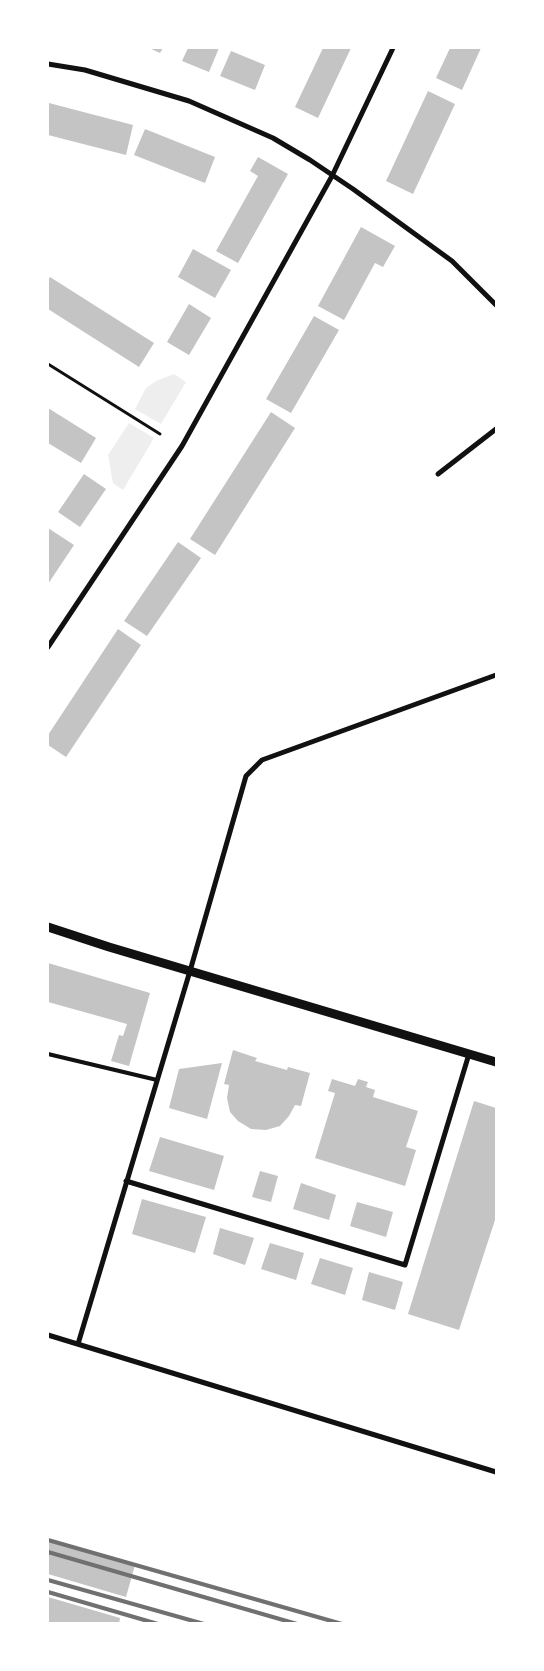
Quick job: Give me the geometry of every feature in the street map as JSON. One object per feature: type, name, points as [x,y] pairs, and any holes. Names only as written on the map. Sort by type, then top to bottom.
[{"type":"street","points":[[48,647],[182,446],[332,176],[393,48]]},
{"type":"street","points":[[48,64],[85,70],[189,101],[273,138],[310,160],[452,262],[496,305]]},
{"type":"street","points":[[438,474],[496,429]]},
{"type":"street","points":[[78,1344],[190,971],[246,776],[262,760],[496,675]]},
{"type":"street","points":[[48,927],[496,1062]]},
{"type":"street","points":[[126,1181],[405,1265],[469,1054]]},
{"type":"street","points":[[48,1335],[496,1472]]},
{"type":"lane","points":[[48,1054],[157,1080]]},
{"type":"path","points":[[48,364],[160,434]]},
{"type":"shaded area","points":[[174,374],[186,382],[161,424],[135,409],[146,388],[156,381]]},
{"type":"shaded area","points":[[129,423],[154,438],[123,490],[113,483],[108,455]]},
{"type":"building","points":[[149,48],[163,48],[160,53]]},
{"type":"building","points":[[188,48],[219,48],[209,72],[182,61]]},
{"type":"building","points":[[323,48],[351,48],[318,118],[295,107]]},
{"type":"building","points":[[450,48],[481,48],[462,90],[436,78]]},
{"type":"building","points":[[231,51],[265,65],[255,90],[220,76]]},
{"type":"building","points":[[428,91],[455,104],[413,194],[386,181]]},
{"type":"building","points":[[49,103],[133,125],[126,155],[48,135]]},
{"type":"building","points":[[145,129],[215,157],[205,183],[134,155]]},
{"type":"building","points":[[258,157],[288,174],[238,263],[216,251],[258,176],[250,171]]},
{"type":"building","points":[[361,227],[395,246],[383,267],[375,263],[344,320],[318,306]]},
{"type":"building","points":[[193,249],[231,270],[215,298],[178,277]]},
{"type":"building","points":[[50,277],[154,343],[139,367],[48,309],[48,281]]},
{"type":"building","points":[[189,304],[211,318],[189,355],[167,342]]},
{"type":"building","points":[[314,316],[339,330],[291,413],[266,399]]},
{"type":"building","points":[[48,408],[96,438],[81,463],[48,443]]},
{"type":"building","points":[[271,412],[295,428],[215,555],[190,539]]},
{"type":"building","points":[[84,474],[106,489],[80,527],[58,512]]},
{"type":"building","points":[[48,528],[74,545],[48,584]]},
{"type":"building","points":[[178,542],[201,558],[147,636],[124,621]]},
{"type":"building","points":[[118,629],[141,645],[66,757],[48,745],[48,735]]},
{"type":"building","points":[[48,963],[150,993],[129,1066],[111,1061],[119,1035],[123,1036],[127,1024],[48,1002]]},
{"type":"building","points":[[233,1050],[257,1058],[255,1061],[287,1070],[288,1067],[310,1073],[301,1106],[295,1105],[289,1116],[280,1126],[266,1130],[251,1129],[238,1121],[230,1112],[227,1098],[229,1085],[224,1084]]},
{"type":"building","points":[[222,1063],[207,1119],[169,1108],[179,1069]]},
{"type":"building","points":[[332,1079],[355,1086],[358,1079],[368,1082],[366,1087],[375,1090],[373,1097],[418,1111],[406,1147],[416,1150],[405,1186],[315,1158],[335,1093],[328,1091]]},
{"type":"building","points":[[474,1101],[496,1108],[496,1217],[459,1330],[408,1314]]},
{"type":"building","points":[[160,1137],[224,1156],[214,1190],[149,1171]]},
{"type":"building","points":[[260,1171],[278,1176],[271,1202],[252,1197]]},
{"type":"building","points":[[301,1183],[336,1195],[329,1220],[293,1209]]},
{"type":"building","points":[[142,1199],[206,1217],[195,1253],[132,1234]]},
{"type":"building","points":[[357,1202],[393,1212],[386,1237],[350,1226]]},
{"type":"building","points":[[220,1228],[254,1238],[245,1265],[213,1254]]},
{"type":"building","points":[[270,1243],[304,1253],[296,1280],[261,1269]]},
{"type":"building","points":[[320,1258],[353,1268],[345,1295],[311,1284]]},
{"type":"building","points":[[369,1272],[403,1282],[395,1310],[362,1300]]},
{"type":"building","points":[[48,1540],[135,1565],[126,1597],[48,1574]]},
{"type":"building","points":[[48,1597],[120,1618],[119,1624],[48,1624]]},
{"type":"railway","points":[[48,1540],[342,1624]]},
{"type":"railway","points":[[48,1552],[297,1624]]},
{"type":"railway","points":[[48,1580],[204,1624]]},
{"type":"railway","points":[[48,1592],[158,1624]]}]
